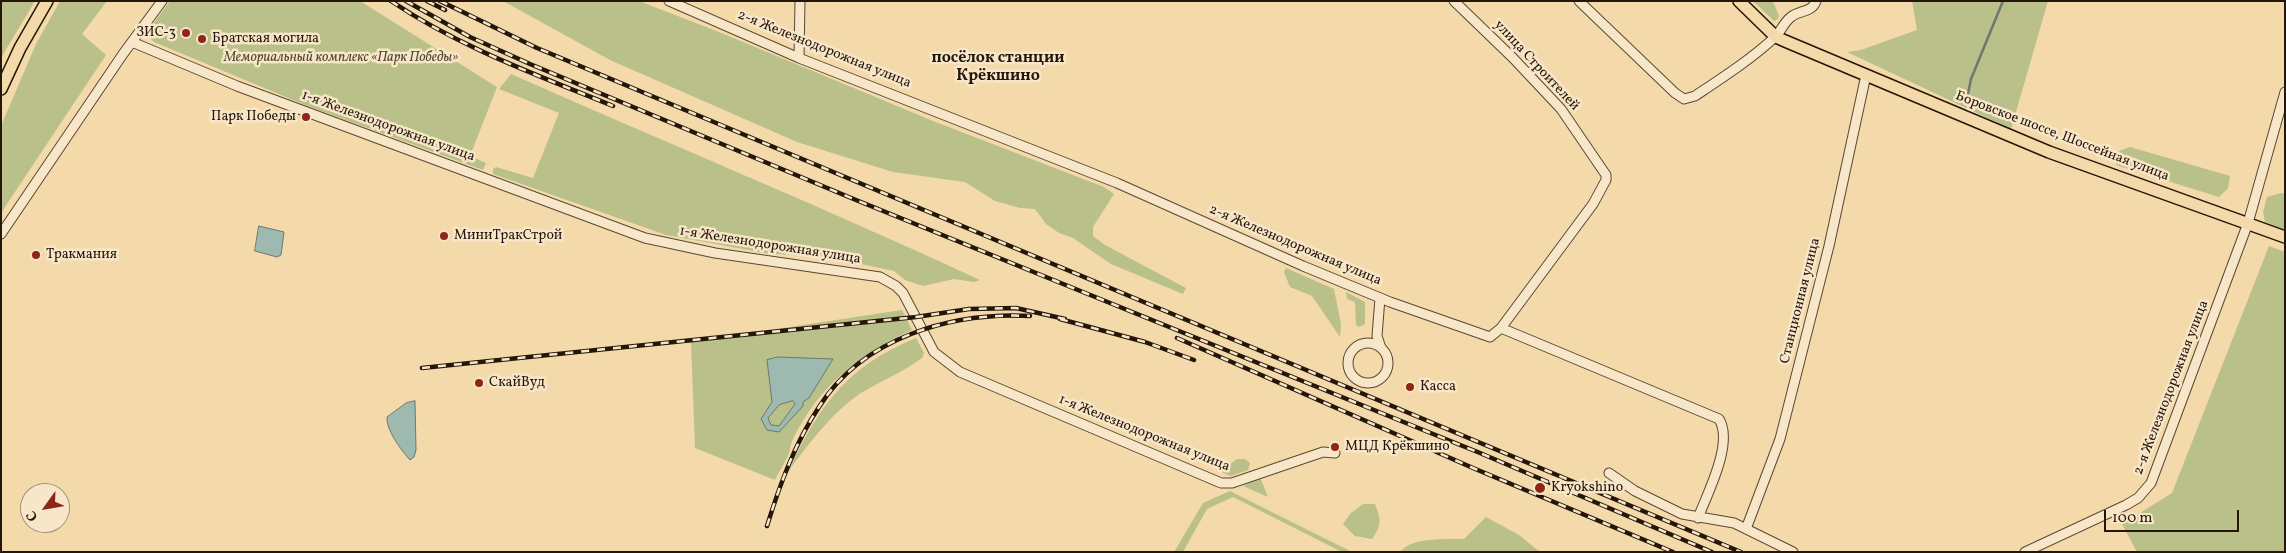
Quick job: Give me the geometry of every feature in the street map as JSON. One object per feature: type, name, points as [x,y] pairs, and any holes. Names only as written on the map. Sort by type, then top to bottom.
[{"type":"main road","points":[[1,89],[20,48],[47,1]]},
{"type":"main road","points":[[1739,1],[1776,37]]},
{"type":"main road","name":"Боровское шоссе, Шоссейная улица","points":[[1776,37],[2049,152],[2285,237]]},
{"type":"street","points":[[1,234],[162,1]]},
{"type":"street","name":"2-я Железнодорожная улица","points":[[669,1],[799,58],[1116,183],[1294,263],[1380,298],[1487,337],[1493,335],[1501,328]]},
{"type":"street","points":[[799,58],[800,1]]},
{"type":"street","name":"улица Строителей","points":[[1454,1],[1513,58],[1561,109],[1603,170],[1606,180],[1593,204],[1501,328]]},
{"type":"street","points":[[1580,1],[1675,93],[1684,99],[1702,91],[1776,37],[1789,19],[1812,8],[1816,1]]},
{"type":"street","name":"1-я Железнодорожная улица","points":[[132,42],[229,83],[645,238],[715,253],[880,277],[896,286],[903,293],[934,352],[960,372],[1221,483],[1232,483],[1323,452],[1335,453]]},
{"type":"street","name":"Станционная улица","points":[[1746,529],[1780,439],[1829,246],[1866,76]]},
{"type":"street","name":"2-я Железнодорожная улица","points":[[2026,552],[2126,505],[2138,498],[2151,483],[2248,223],[2285,92]]},
{"type":"street","points":[[1377,336],[1370,343],[1357,346],[1349,355],[1348,367],[1355,378],[1360,381],[1372,382],[1378,380],[1385,372],[1387,357],[1377,336],[1380,298]]},
{"type":"street","points":[[1501,328],[1719,419],[1723,438],[1720,461],[1698,518]]},
{"type":"street","points":[[1370,343],[1382,348]]},
{"type":"street","points":[[1608,472],[1635,490],[1682,514],[1698,518],[1721,520],[1746,529],[1792,552]]},
{"type":"green space","points":[[1,1],[35,1],[1,58]]},
{"type":"green space","points":[[60,1],[107,1],[82,34],[106,55],[1,213],[1,126],[36,44]]},
{"type":"green space","name":"Мемориальный комплекс «Парк Победы»","points":[[170,1],[360,1],[497,87],[470,156],[486,163],[483,170],[305,105],[154,42],[150,38],[150,28]]},
{"type":"green space","points":[[503,1],[639,1],[719,32],[933,121],[1104,187],[1114,194],[1093,227],[1093,236],[1105,245],[1186,288],[1183,294],[1111,264],[1073,238],[1059,233],[1046,224],[1035,209],[1020,208],[995,201],[965,182],[893,172],[797,142],[610,60]]},
{"type":"green space","points":[[1753,1],[1773,1],[1779,16],[1778,19],[1774,21]]},
{"type":"green space","points":[[1912,1],[2048,1],[2011,129],[1847,52],[1861,50],[1917,30]]},
{"type":"green space","points":[[511,74],[805,201],[980,280],[974,282],[954,279],[923,286],[905,280],[894,271],[819,255],[771,254],[666,235],[493,174],[493,169],[496,167],[533,178],[559,113],[499,89]]},
{"type":"green space","points":[[2130,147],[2230,176],[2228,188],[2219,197],[2116,165],[2119,151]]},
{"type":"green space","points":[[2281,193],[2285,194],[2285,230],[2265,222],[2263,212],[2267,197]]},
{"type":"green space","points":[[2269,246],[2285,252],[2285,552],[2137,552],[2122,524],[2172,493]]},
{"type":"green space","points":[[1286,268],[1334,289],[1341,324],[1340,337],[1312,296],[1290,287],[1284,272]]},
{"type":"green space","points":[[1346,292],[1365,302],[1365,324],[1359,327],[1356,325],[1355,302],[1347,299]]},
{"type":"green space","points":[[902,310],[912,330],[879,347],[863,358],[848,369],[821,395],[796,432],[788,455],[775,480],[695,448],[691,342]]},
{"type":"green space","points":[[916,338],[924,353],[922,358],[861,393],[839,410],[803,451],[787,473],[823,409],[852,376],[870,362]]},
{"type":"green space","points":[[1237,459],[1245,459],[1250,463],[1248,470],[1231,476],[1223,473],[1222,470]]},
{"type":"green space","points":[[1260,477],[1268,497],[1243,486]]},
{"type":"green space","points":[[1230,491],[1352,552],[1342,552],[1233,497],[1207,509],[1183,552],[1174,552],[1203,503]]},
{"type":"green space","points":[[1363,504],[1375,504],[1378,514],[1380,522],[1378,530],[1372,539],[1355,536],[1343,524],[1350,514]]},
{"type":"green space","points":[[1486,517],[1519,535],[1540,552],[1400,552],[1405,547],[1421,541],[1464,539]]},
{"type":"water","points":[[259,226],[284,232],[281,255],[277,257],[255,251]]},
{"type":"water","points":[[778,357],[833,359],[809,398],[803,402],[803,406],[779,432],[767,430],[761,419],[772,402],[767,360]],"holes":[[[793,401],[795,404],[779,426],[771,425],[768,418],[779,405]]]},
{"type":"water","points":[[415,401],[416,450],[414,457],[410,460],[391,434],[387,417],[406,403]]},
{"type":"waterway","points":[[1966,104],[1971,79],[2003,1]]},
{"type":"railway","points":[[391,1],[471,46],[613,106]]},
{"type":"railway","points":[[406,1],[470,37],[530,64],[856,200],[1480,453],[1712,552]]},
{"type":"railway","points":[[427,1],[445,10]]},
{"type":"railway","points":[[440,1],[537,48],[1741,552]]},
{"type":"railway","points":[[422,368],[916,317],[969,309],[1016,308],[1065,319]]},
{"type":"railway","points":[[767,526],[789,464],[810,421],[838,383],[860,363],[885,346],[912,334],[941,325],[970,319],[1030,316]]},
{"type":"railway","points":[[1060,319],[1145,342],[1194,360]]},
{"type":"railway","points":[[1177,338],[1473,468],[1673,552]]},
{"type":"place","name":"ЗИС-3","points":[[186,33]]},
{"type":"place","name":"Братская могила","points":[[202,39]]},
{"type":"place","name":"Парк Победы","points":[[306,117]]},
{"type":"place","name":"МиниТракСтрой","points":[[444,236]]},
{"type":"place","name":"Тракмания","points":[[36,255]]},
{"type":"place","name":"СкайВуд","points":[[479,383]]},
{"type":"place","name":"Касса","points":[[1410,387]]},
{"type":"place","name":"МЦД Крёкшино","points":[[1335,447]]},
{"type":"place","name":"Kryokshino","points":[[1540,488]]},
{"type":"district","name":"посёлок станции Крёкшино","points":[[998,68]]}]
